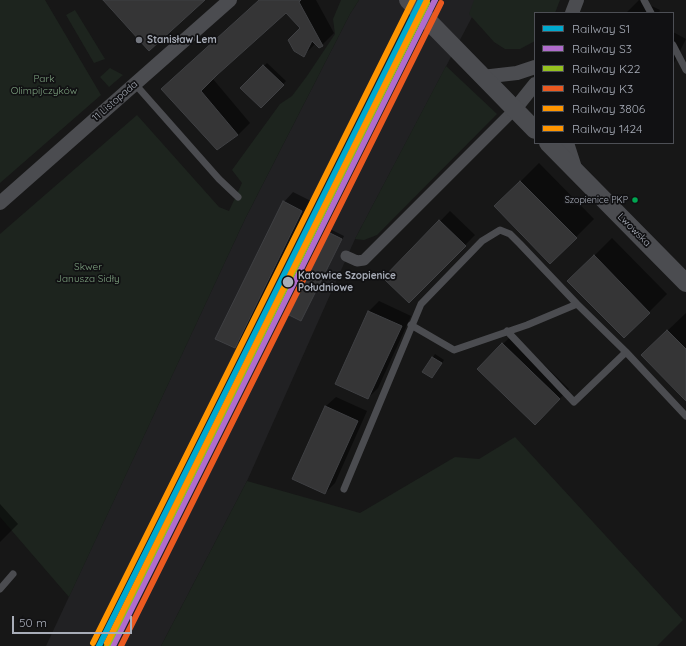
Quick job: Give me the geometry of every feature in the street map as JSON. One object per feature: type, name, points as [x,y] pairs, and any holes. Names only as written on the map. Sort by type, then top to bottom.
[{"type":"street","name":"11 Listopada","points":[[0,203],[230,0]]},
{"type":"street","points":[[408,0],[534,129]]},
{"type":"street","points":[[572,12],[577,0]]},
{"type":"street","points":[[482,77],[517,73],[534,67]]},
{"type":"street","points":[[346,256],[357,261],[364,260],[515,109],[534,85]]},
{"type":"street","name":"Lwowska","points":[[549,144],[686,283]]},
{"type":"street","points":[[566,144],[577,173]]},
{"type":"lane","points":[[644,0],[650,12]]},
{"type":"lane","points":[[674,48],[686,70]]},
{"type":"lane","points":[[135,84],[219,179],[238,197]]},
{"type":"lane","points":[[344,489],[421,304],[482,241],[500,230],[510,234],[577,304],[626,352],[686,416]]},
{"type":"lane","points":[[411,325],[454,350],[577,304]]},
{"type":"lane","points":[[507,331],[574,402],[626,352]]},
{"type":"lane","points":[[0,589],[13,574]]},
{"type":"shaded area","points":[[359,0],[481,0],[355,239],[247,481],[161,646],[46,646],[245,219],[350,14]]},
{"type":"green space","name":"Park Olimpijczyków","points":[[0,0],[45,0],[101,95],[0,183]]},
{"type":"green space","name":"Skwer Janusza Sidły","points":[[341,0],[359,0],[350,14],[245,219],[69,597],[0,517],[0,234],[137,115],[219,207],[229,211],[242,183],[232,170],[280,104],[292,96],[335,34],[333,19]]},
{"type":"green space","points":[[474,0],[560,0],[555,12],[534,12],[534,42],[520,49],[505,49],[494,42],[469,14]]},
{"type":"green space","points":[[75,10],[105,59],[94,63],[66,15]]},
{"type":"green space","points":[[446,66],[497,114],[377,235],[364,240],[355,239]]},
{"type":"green space","points":[[110,68],[123,75],[109,87],[100,77]]},
{"type":"green space","points":[[515,437],[683,620],[657,646],[161,646],[247,481],[360,513],[455,457],[479,459]]},
{"type":"building","points":[[103,0],[205,0],[149,51]]},
{"type":"building","points":[[259,0],[301,0],[299,2],[323,46],[319,48],[312,41],[304,57],[294,51],[288,40],[300,28],[286,13],[217,75],[201,91],[238,135],[217,150],[161,89]]},
{"type":"building","points":[[263,65],[284,85],[261,108],[240,88]]},
{"type":"building","points":[[520,181],[577,238],[550,264],[494,206]]},
{"type":"building","points":[[283,201],[302,211],[235,348],[215,339]]},
{"type":"building","points":[[439,220],[466,246],[409,303],[383,278]]},
{"type":"building","points":[[326,231],[342,239],[301,321],[285,313]]},
{"type":"building","points":[[594,255],[650,313],[624,338],[567,281]]},
{"type":"building","points":[[368,311],[402,326],[368,399],[335,384]]},
{"type":"building","points":[[667,330],[686,349],[686,401],[641,355]]},
{"type":"building","points":[[502,343],[560,399],[535,425],[477,369]]},
{"type":"building","points":[[432,357],[442,363],[432,378],[422,372]]},
{"type":"building","points":[[325,406],[358,421],[325,494],[292,479]]},
{"type":"rail line","name":"1424","points":[[93,643],[413,0]]},
{"type":"rail line","name":"S1","points":[[99,646],[421,0]]},
{"type":"rail line","name":"3806","points":[[107,643],[427,0]]},
{"type":"rail line","name":"S3","points":[[113,646],[435,0]]},
{"type":"rail line","name":"K22","points":[[107,646],[427,3]]},
{"type":"rail line","name":"K3","points":[[121,646],[441,3]]},
{"type":"place","name":"Stanisław Lem","points":[[139,40]]},
{"type":"place","name":"Szopienice PKP","points":[[635,200]]},
{"type":"place","name":"Katowice Szopienice Południowe","points":[[288,282]]}]
